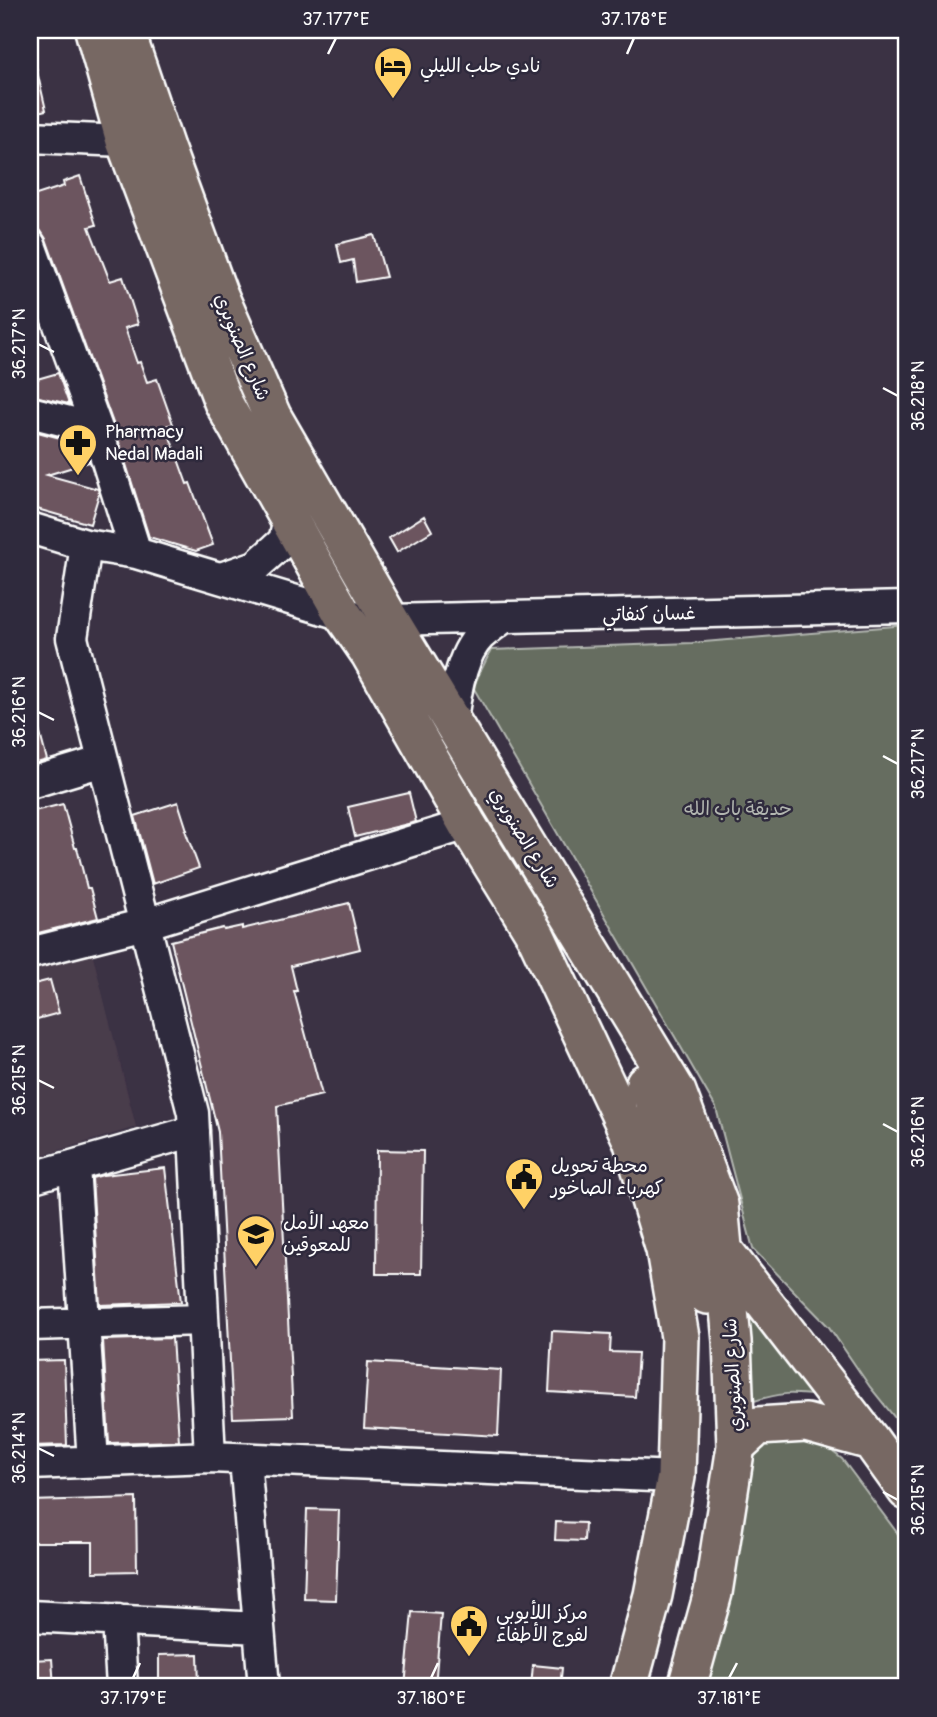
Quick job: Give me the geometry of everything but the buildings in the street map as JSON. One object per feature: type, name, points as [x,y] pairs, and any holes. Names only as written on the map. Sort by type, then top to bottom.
[{"type":"main road","name":"شارع الصنوبري","points":[[94,30],[125,141],[223,402],[342,615],[370,654],[467,824],[536,936],[632,1140],[665,1251],[680,1337],[676,1477],[653,1595],[628,1687]]},
{"type":"main road","name":"شارع الصنوبري","points":[[125,30],[218,293],[272,416],[390,620],[677,1092],[719,1205],[732,1341],[736,1446],[713,1593],[687,1687]]},
{"type":"main road","points":[[572,917],[578,954],[654,1099],[696,1233],[709,1307],[715,1443],[700,1549],[667,1687]]},
{"type":"main road","points":[[536,936],[592,1008],[661,1156],[681,1236],[691,1312],[698,1444],[684,1548],[649,1687]]},
{"type":"main road","points":[[725,1252],[907,1491]]},
{"type":"main road","points":[[736,1446],[758,1426],[806,1423],[871,1441]]},
{"type":"street","points":[[30,137],[125,141]]},
{"type":"street","points":[[30,245],[97,429],[136,553]]},
{"type":"street","points":[[30,412],[97,429]]},
{"type":"street","points":[[221,578],[256,566],[284,541],[289,520]]},
{"type":"street","name":"غسان كنفاتي","points":[[30,528],[86,545],[136,553],[342,615],[390,620],[907,607]]},
{"type":"street","points":[[86,545],[72,638],[193,1113],[210,1457]]},
{"type":"street","points":[[452,722],[456,688],[466,659],[478,638],[503,618]]},
{"type":"street","points":[[30,783],[103,761]]},
{"type":"street","points":[[30,953],[145,924],[467,824]]},
{"type":"street","points":[[30,1178],[194,1131]]},
{"type":"street","points":[[74,1166],[93,1462]]},
{"type":"street","points":[[30,1325],[203,1320]]},
{"type":"street","points":[[30,1464],[210,1457],[676,1477]]},
{"type":"street","points":[[245,1459],[264,1687]]},
{"type":"street","points":[[30,1616],[259,1628]]},
{"type":"street","points":[[118,1620],[122,1687]]},
{"type":"shaded area","points":[[92,952],[136,1127],[30,1159],[30,969]]},
{"type":"green space","name":"حديقة باب الله","points":[[907,625],[907,1433],[870,1387],[829,1327],[753,1249],[716,1108],[473,687],[491,650],[692,643]]},
{"type":"green space","points":[[745,1295],[825,1397],[787,1394],[751,1402]]},
{"type":"green space","points":[[774,1439],[820,1442],[842,1459],[907,1546],[907,1687],[701,1687],[748,1469],[756,1454]]},
{"type":"place","name":"نادي حلب الليلي","points":[[393,100]]},
{"type":"place","name":"Pharmacy Nedal Madali","points":[[78,477]]},
{"type":"place","name":"محطة تحويل كهرباء الصاخور","points":[[524,1211]]},
{"type":"place","name":"معهد الأمل للمعوقين","points":[[256,1268]]},
{"type":"place","name":"مركز اللأيوبي لفوج الأطفاء","points":[[469,1658]]}]
